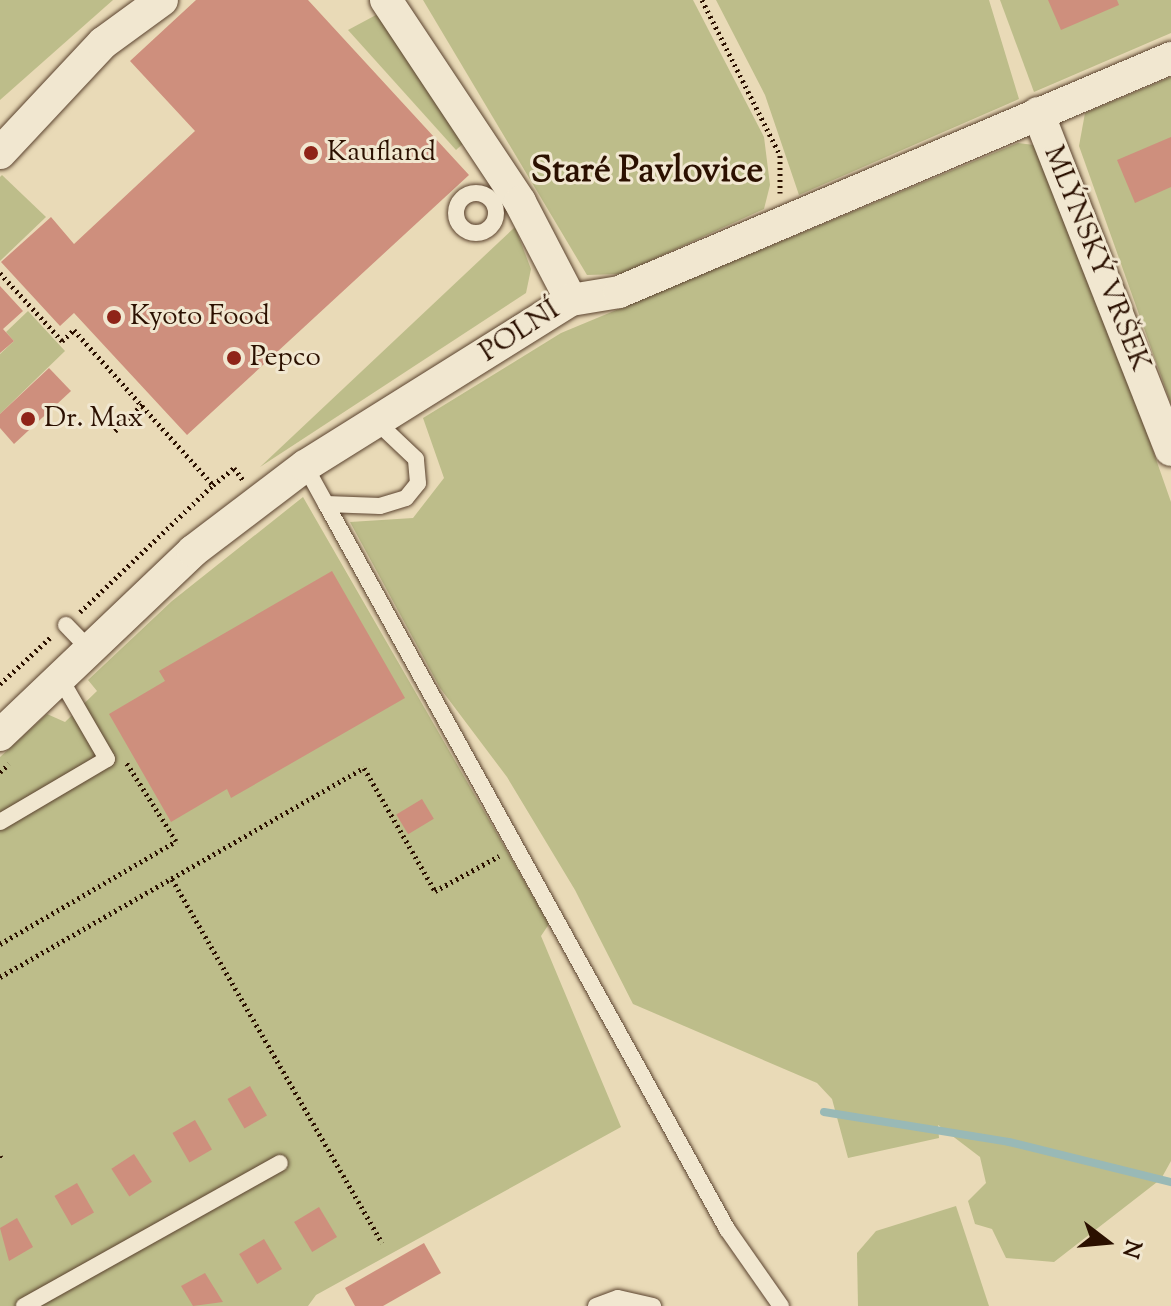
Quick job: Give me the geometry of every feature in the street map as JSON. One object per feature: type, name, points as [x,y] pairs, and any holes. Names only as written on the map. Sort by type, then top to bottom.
[{"type":"street","points":[[0,153],[103,43],[162,0]]},
{"type":"street","points":[[386,0],[520,202],[571,300]]},
{"type":"street","name":"POLNÍ","points":[[0,735],[193,551],[305,466],[571,300],[619,292],[1171,58]]},
{"type":"street","name":"MLÝNSKÝ VRŠEK","points":[[1038,113],[1171,450]]},
{"type":"lane","points":[[326,504],[380,506],[414,489],[416,459],[378,423]]},
{"type":"lane","points":[[305,466],[727,1229],[781,1306]]},
{"type":"lane","points":[[66,625],[90,650]]},
{"type":"lane","points":[[0,822],[107,759],[102,745],[60,678]]},
{"type":"lane","points":[[24,1306],[280,1163]]},
{"type":"lane","points":[[596,1306],[618,1298],[653,1306]]},
{"type":"path","points":[[702,0],[780,155],[779,222]]},
{"type":"path","points":[[0,273],[62,341],[74,330],[213,485]]},
{"type":"path","points":[[115,431],[143,404]]},
{"type":"path","points":[[0,684],[234,468]]},
{"type":"path","points":[[0,944],[176,841],[111,737],[102,745]]},
{"type":"path","points":[[0,977],[364,768],[435,891],[516,847]]},
{"type":"path","points":[[172,879],[382,1243]]},
{"type":"green space","points":[[0,0],[113,0],[0,100]]},
{"type":"green space","points":[[423,0],[693,0],[764,137],[770,185],[764,209],[621,274],[587,275]]},
{"type":"green space","points":[[716,0],[989,0],[1019,99],[799,195],[765,95]]},
{"type":"green space","points":[[1000,0],[1171,0],[1171,33],[1034,92]]},
{"type":"green space","points":[[376,15],[401,30],[465,142],[456,150],[348,30]]},
{"type":"green space","points":[[1171,77],[1171,404],[1079,146],[1085,113]]},
{"type":"green space","points":[[1018,143],[1034,145],[1051,160],[1171,502],[1171,1161],[1161,1179],[1054,1262],[1006,1258],[992,1229],[975,1224],[968,1201],[986,1183],[980,1157],[938,1125],[939,1138],[848,1158],[832,1099],[817,1083],[633,1004],[575,890],[507,777],[440,688],[350,522],[413,518],[444,478],[423,418],[561,333]]},
{"type":"green space","points":[[2,175],[46,217],[0,261],[0,177]]},
{"type":"green space","points":[[515,227],[531,269],[526,293],[260,467]]},
{"type":"green space","points":[[28,311],[65,351],[0,414],[0,354],[14,341],[6,332]]},
{"type":"green space","points":[[303,497],[549,924],[541,936],[621,1127],[316,1295],[308,1306],[0,1306],[0,757],[47,714],[65,722],[97,691],[88,680],[172,601]]},
{"type":"green space","points":[[956,1206],[989,1306],[858,1306],[857,1253],[876,1231]]},
{"type":"building","name":"Kaufland","points":[[196,0],[308,0],[469,175],[187,435],[74,313],[60,326],[1,262],[51,217],[74,244],[195,131],[130,61]]},
{"type":"building","points":[[1048,0],[1117,0],[1119,5],[1061,30]]},
{"type":"building","points":[[1171,137],[1171,187],[1135,203],[1117,160]]},
{"type":"building","points":[[0,286],[23,311],[3,329],[14,341],[0,353]]},
{"type":"building","points":[[49,368],[71,391],[14,444],[0,428],[0,414]]},
{"type":"building","points":[[332,571],[405,698],[231,798],[227,789],[171,822],[109,714],[165,681],[159,671]]},
{"type":"building","points":[[422,799],[434,819],[408,834],[396,814]]},
{"type":"building","points":[[250,1086],[267,1115],[244,1128],[227,1099]]},
{"type":"building","points":[[195,1120],[212,1149],[189,1162],[172,1133]]},
{"type":"building","points":[[134,1154],[152,1182],[129,1196],[111,1169]]},
{"type":"building","points":[[77,1183],[94,1212],[71,1225],[54,1196]]},
{"type":"building","points":[[319,1207],[337,1237],[312,1252],[294,1222]]},
{"type":"building","points":[[17,1218],[33,1247],[9,1261],[0,1228]]},
{"type":"building","points":[[264,1239],[282,1269],[257,1284],[239,1254]]},
{"type":"building","points":[[424,1243],[441,1273],[383,1306],[355,1306],[345,1288]]},
{"type":"building","points":[[205,1273],[223,1302],[193,1306],[181,1286]]},
{"type":"waterway","points":[[824,1112],[1009,1142],[1171,1182]]},
{"type":"place","name":"Kaufland","points":[[311,153]]},
{"type":"place","name":"Kyoto Food","points":[[114,317]]},
{"type":"place","name":"Pepco","points":[[234,358]]},
{"type":"place","name":"Dr. Max","points":[[28,419]]},
{"type":"district","name":"Staré Pavlovice","points":[[647,173]]}]
